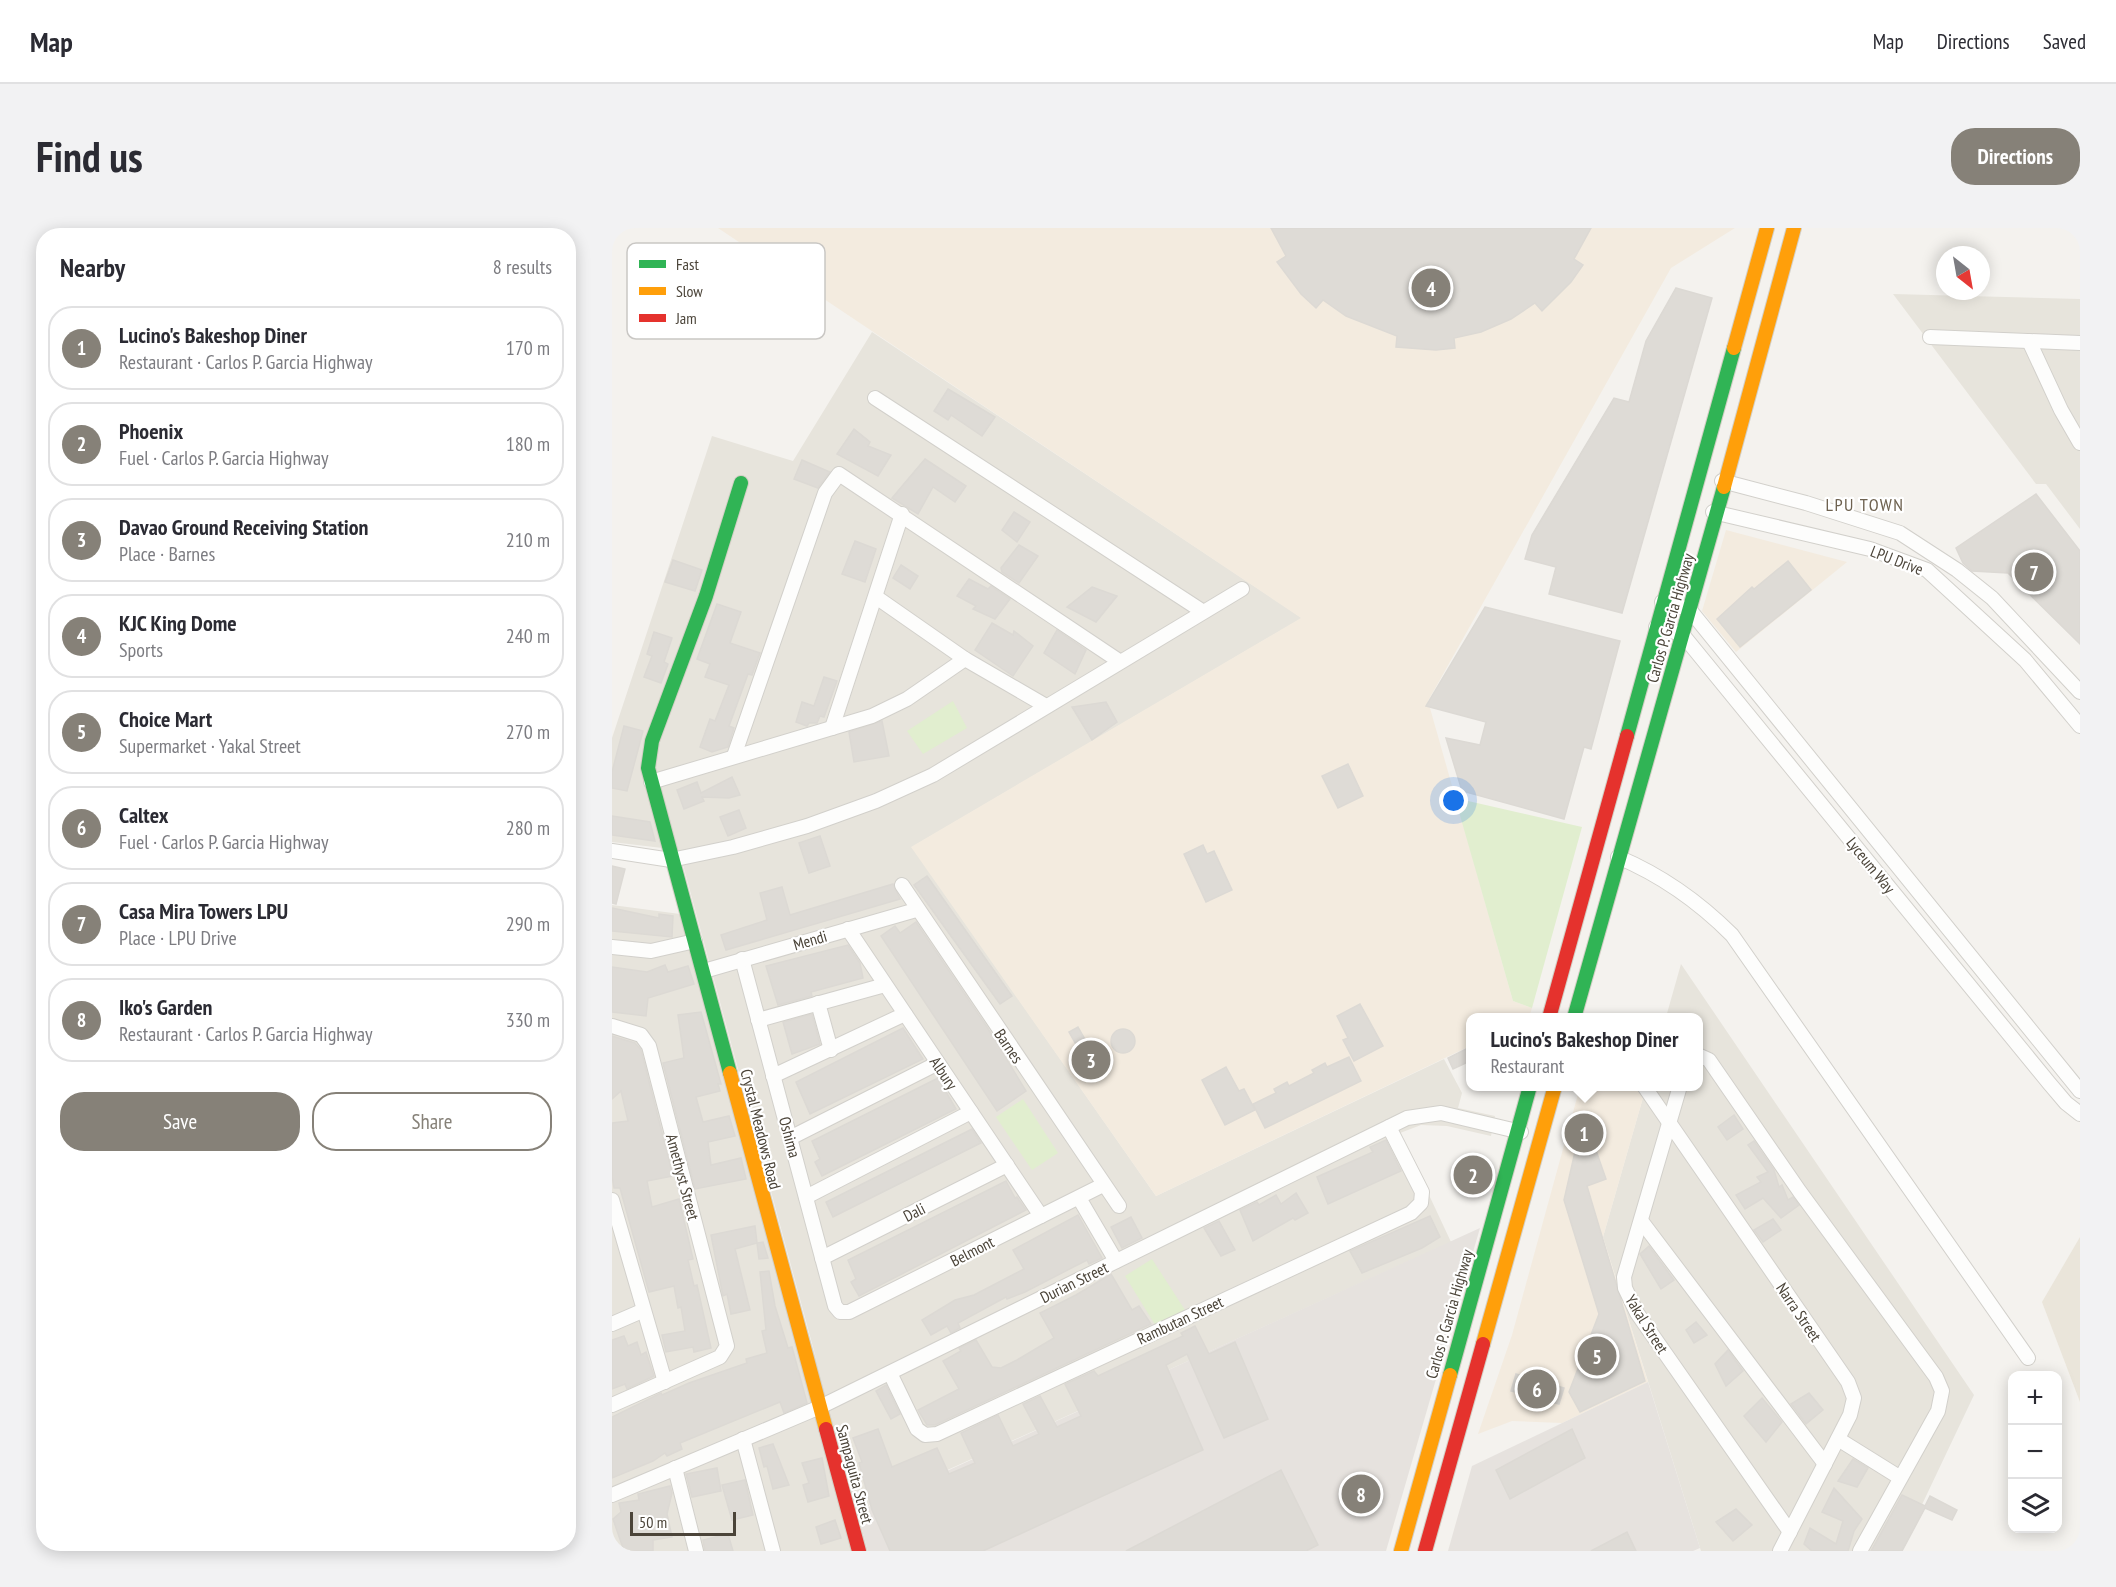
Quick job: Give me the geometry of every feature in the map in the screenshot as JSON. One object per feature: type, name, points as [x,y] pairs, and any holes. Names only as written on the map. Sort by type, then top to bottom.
[{"type":"main road","name":"Carlos P. Garcia Highway","points":[[1550,1013],[1767,228]]},
{"type":"main road","name":"Carlos P. Garcia Highway","points":[[1575,1013],[1727,482],[1794,228]]},
{"type":"main road","name":"Crystal Meadows Road","points":[[741,483],[696,626],[652,741],[648,768],[671,860],[704,970],[761,1196],[820,1407]]},
{"type":"main road","points":[[1613,785],[1637,791]]},
{"type":"main road","name":"Carlos P. Garcia Highway","points":[[1401,1551],[1529,1091]]},
{"type":"main road","points":[[1425,1551],[1554,1091]]},
{"type":"main road","name":"Sampaguita Street","points":[[820,1407],[859,1551]]},
{"type":"street","points":[[1930,337],[2080,343]]},
{"type":"street","points":[[2029,341],[2061,410],[2080,443]]},
{"type":"street","points":[[875,398],[1202,611]]},
{"type":"street","points":[[734,756],[825,493],[833,478],[839,474],[843,474],[903,514],[1119,661]]},
{"type":"street","name":"LPU Drive","points":[[1699,475],[1900,533],[1957,570],[1992,598],[2080,692]]},
{"type":"street","name":"LPU Drive","points":[[1689,506],[1870,549],[1927,570],[2025,660],[2080,726]]},
{"type":"street","points":[[832,728],[903,514]]},
{"type":"street","points":[[612,851],[671,860],[733,847],[796,829],[876,801],[933,775],[1242,589]]},
{"type":"street","points":[[876,597],[964,659],[1046,706]]},
{"type":"street","points":[[1662,602],[1689,609]]},
{"type":"street","name":"Lyceum Way","points":[[1689,609],[2080,1091]]},
{"type":"street","points":[[1656,627],[1682,634]]},
{"type":"street","name":"Lyceum Way","points":[[1682,634],[2049,1083],[2066,1103],[2080,1114]]},
{"type":"street","points":[[651,782],[872,716],[907,699],[964,659]]},
{"type":"street","points":[[1732,695],[1746,682]]},
{"type":"street","points":[[1618,857],[1646,868],[1679,888],[1710,912],[1732,935],[2028,1358]]},
{"type":"street","name":"Barnes","points":[[902,885],[916,909],[1119,1206]]},
{"type":"street","name":"Mendi","points":[[704,970],[916,909]]},
{"type":"street","name":"Albury","points":[[848,929],[1041,1216]]},
{"type":"street","points":[[612,947],[651,951],[695,941]]},
{"type":"street","name":"Oshima","points":[[742,959],[835,1306],[840,1312]]},
{"type":"street","points":[[758,1020],[885,985]]},
{"type":"street","points":[[818,1003],[831,1050]]},
{"type":"street","points":[[773,1077],[906,1014]]},
{"type":"street","name":"Amethyst Street","points":[[612,1026],[641,1035],[649,1046],[726,1340],[726,1351],[720,1357],[664,1382]]},
{"type":"street","points":[[1703,1057],[1709,1060],[1800,1192],[1936,1377],[1942,1391],[1938,1411],[1899,1477],[1860,1551]]},
{"type":"street","points":[[790,1138],[938,1063]]},
{"type":"street","name":"Narra Street","points":[[1648,1091],[1852,1389],[1853,1407],[1780,1551]]},
{"type":"street","name":"Yakal Street","points":[[1678,1091],[1642,1222],[1624,1277],[1630,1300],[1790,1532]]},
{"type":"street","points":[[806,1197],[971,1112]]},
{"type":"street","name":"Durian Street","points":[[612,1495],[820,1407],[1407,1118],[1441,1113],[1541,1138]]},
{"type":"street","name":"Rambutan Street","points":[[890,1373],[917,1429],[925,1435],[937,1434],[1411,1213],[1421,1203],[1422,1192],[1389,1127]]},
{"type":"street","name":"Dali","points":[[822,1258],[1006,1165]]},
{"type":"street","name":"Belmont","points":[[840,1312],[849,1312],[1103,1185]]},
{"type":"street","points":[[1079,1198],[1116,1262]]},
{"type":"street","points":[[612,1200],[664,1382],[612,1405]]},
{"type":"street","points":[[1642,1222],[1826,1464]]},
{"type":"street","points":[[612,1324],[642,1311]]},
{"type":"street","points":[[743,1439],[773,1551]]},
{"type":"street","points":[[1838,1439],[1899,1477]]},
{"type":"street","points":[[675,1468],[696,1551]]},
{"type":"shaded area","points":[[718,228],[1735,228],[1671,268],[1428,701],[1513,1001],[1532,1008],[1530,1013],[1466,1013],[1466,1048],[1156,1196],[911,847],[1301,618],[825,300],[825,243],[740,243]]},
{"type":"shaded area","points":[[1893,294],[1936,295],[1936,300],[1990,300],[1990,297],[2080,299],[2080,529],[2046,484],[2036,484]]},
{"type":"shaded area","points":[[872,332],[1302,618],[912,847],[1156,1196],[1444,1059],[1462,1093],[1458,1108],[1495,1116],[1491,1136],[1447,1126],[1421,1125],[1400,1133],[1451,1242],[857,1511],[868,1551],[612,1551],[612,905],[680,914],[817,1362],[679,850],[612,842],[612,738],[712,436],[793,461]]},
{"type":"shaded area","points":[[1726,530],[1847,562],[1736,652],[1702,611]]},
{"type":"shaded area","points":[[1681,964],[1974,1395],[1900,1551],[1701,1551],[1603,1237],[1645,1091],[1703,1091],[1703,1013],[1667,1013]]},
{"type":"shaded area","points":[[1579,1091],[1638,1091],[1643,1098],[1603,1237],[1648,1382],[1562,1423],[1512,1421],[1478,1434],[1512,1335]]},
{"type":"shaded area","points":[[1480,1228],[1386,1551],[868,1551],[857,1512]]},
{"type":"shaded area","points":[[2080,1237],[2080,1402],[2042,1302]]},
{"type":"shaded area","points":[[1648,1382],[1700,1548],[1693,1551],[1448,1551],[1472,1466]]},
{"type":"green space","points":[[953,701],[967,728],[923,754],[907,731]]},
{"type":"green space","points":[[1455,798],[1582,827],[1532,1008],[1513,1001]]},
{"type":"green space","points":[[1023,1099],[1058,1153],[1032,1170],[996,1117]]},
{"type":"green space","points":[[1152,1259],[1185,1310],[1157,1328],[1125,1276]]},
{"type":"building","points":[[1271,228],[1591,228],[1574,259],[1583,265],[1571,282],[1542,311],[1535,303],[1511,319],[1481,332],[1454,338],[1455,348],[1436,350],[1396,347],[1397,336],[1346,316],[1323,300],[1316,308],[1301,294],[1277,262],[1286,256]]},
{"type":"building","points":[[1676,288],[1712,298],[1622,613],[1549,594],[1556,567],[1525,559],[1532,535],[1614,398],[1629,402],[1646,341]]},
{"type":"building","points":[[948,389],[995,417],[982,436],[951,415],[948,420],[934,411]]},
{"type":"building","points":[[854,429],[870,442],[868,446],[891,455],[878,476],[837,454]]},
{"type":"building","points":[[925,459],[966,486],[955,502],[933,487],[918,514],[892,498]]},
{"type":"building","points":[[802,460],[830,472],[818,488],[794,479]]},
{"type":"building","points":[[2036,494],[2080,551],[2080,644],[2008,573],[1972,571],[1963,563],[1956,548]]},
{"type":"building","points":[[1014,512],[1030,522],[1017,542],[1002,530]]},
{"type":"building","points":[[855,541],[876,549],[865,582],[842,574]]},
{"type":"building","points":[[1019,545],[1038,556],[1019,583],[1002,572],[1001,568]]},
{"type":"building","points":[[673,560],[702,570],[695,591],[665,582]]},
{"type":"building","points":[[1788,561],[1811,590],[1740,647],[1717,619],[1752,587],[1754,589]]},
{"type":"building","points":[[901,565],[918,576],[910,589],[893,578]]},
{"type":"building","points":[[969,579],[988,589],[991,586],[1010,599],[995,619],[973,609],[976,606],[957,596]]},
{"type":"building","points":[[1092,587],[1117,596],[1096,622],[1067,607]]},
{"type":"building","points":[[717,604],[741,612],[730,643],[760,653],[752,675],[748,674],[729,726],[734,728],[728,747],[712,752],[700,747],[710,719],[715,721],[729,685],[705,677],[710,664],[697,659]]},
{"type":"building","points":[[1485,607],[1620,641],[1591,749],[1584,747],[1564,819],[1462,791],[1446,738],[1480,745],[1486,722],[1426,706]]},
{"type":"building","points":[[992,623],[1013,635],[1014,631],[1033,646],[1013,676],[975,650]]},
{"type":"building","points":[[1057,630],[1086,650],[1075,674],[1044,653]]},
{"type":"building","points":[[654,632],[672,638],[664,662],[668,664],[661,683],[644,677],[652,656],[647,654]]},
{"type":"building","points":[[824,677],[837,681],[824,717],[820,716],[817,723],[809,723],[807,726],[796,722],[802,702],[814,706]]},
{"type":"building","points":[[1106,702],[1117,722],[1092,740],[1072,707]]},
{"type":"building","points":[[882,721],[889,756],[854,762],[849,732]]},
{"type":"building","points":[[624,726],[643,731],[627,791],[612,788],[612,772]]},
{"type":"building","points":[[1348,764],[1363,796],[1338,808],[1322,776]]},
{"type":"building","points":[[732,777],[740,795],[729,798],[702,797],[704,801],[684,809],[677,790],[697,782],[701,793]]},
{"type":"building","points":[[739,810],[746,828],[728,836],[720,817]]},
{"type":"building","points":[[612,816],[650,822],[655,841],[612,835]]},
{"type":"building","points":[[820,836],[830,866],[809,873],[799,843]]},
{"type":"building","points":[[1203,845],[1207,854],[1214,851],[1232,890],[1206,902],[1184,854]]},
{"type":"building","points":[[612,866],[625,869],[616,904],[612,903]]},
{"type":"building","points":[[927,876],[1012,996],[1000,1004],[914,885]]},
{"type":"building","points":[[893,884],[900,899],[726,950],[721,935],[767,920],[760,893],[782,887],[790,915]]},
{"type":"building","points":[[612,908],[659,918],[659,914],[673,916],[672,937],[612,931]]},
{"type":"building","points":[[916,922],[987,1027],[1026,1091],[997,1111],[881,936],[895,926],[900,933]]},
{"type":"building","points":[[848,945],[860,963],[863,978],[811,992],[812,996],[778,1005],[766,966]]},
{"type":"building","points":[[665,965],[668,972],[688,966],[694,984],[648,998],[646,1016],[612,1012],[612,967],[647,972]]},
{"type":"building","points":[[1360,1004],[1383,1046],[1354,1061],[1343,1040],[1348,1038],[1337,1016]]},
{"type":"building","points":[[701,1012],[721,1084],[718,1084],[720,1091],[696,1097],[703,1122],[729,1116],[735,1136],[708,1142],[711,1165],[741,1158],[746,1179],[695,1189],[663,1063],[684,1058],[678,1015]]},
{"type":"building","points":[[812,1014],[820,1044],[792,1054],[783,1022]]},
{"type":"building","points":[[1078,1027],[1103,1071],[1094,1076],[1069,1032]]},
{"type":"building","points":[[903,1028],[923,1059],[810,1114],[796,1082]]},
{"type":"building","points":[[1123,1029],[1132,1032],[1135,1041],[1132,1050],[1123,1053],[1114,1050],[1111,1041],[1114,1032]]},
{"type":"building","points":[[612,1036],[635,1043],[641,1050],[673,1176],[647,1181],[652,1207],[679,1199],[693,1259],[688,1260],[694,1286],[697,1285],[711,1348],[694,1352],[693,1347],[666,1352],[662,1335],[685,1331],[681,1307],[678,1308],[674,1286],[649,1292],[620,1188],[614,1188],[612,1123],[628,1121],[621,1091],[612,1099]]},
{"type":"building","points":[[1466,1049],[1466,1063],[1453,1069],[1448,1058]]},
{"type":"building","points":[[1349,1057],[1361,1081],[1265,1128],[1253,1104],[1276,1093],[1274,1089],[1287,1082],[1289,1086],[1314,1073],[1312,1070],[1325,1063],[1327,1067]]},
{"type":"building","points":[[1226,1067],[1239,1091],[1244,1089],[1255,1110],[1225,1125],[1202,1080]]},
{"type":"building","points":[[938,1078],[956,1109],[822,1176],[815,1162],[820,1159],[812,1141]]},
{"type":"building","points":[[1579,1113],[1598,1117],[1592,1139],[1606,1179],[1587,1186],[1645,1381],[1580,1412],[1569,1392],[1599,1314],[1564,1200],[1577,1143],[1574,1133]]},
{"type":"building","points":[[1734,1115],[1743,1129],[1727,1140],[1718,1127]]},
{"type":"building","points":[[972,1129],[981,1143],[833,1217],[826,1202]]},
{"type":"building","points":[[1386,1140],[1401,1171],[1328,1204],[1317,1177],[1373,1152],[1370,1147]]},
{"type":"building","points":[[1754,1141],[1774,1170],[1779,1187],[1782,1185],[1788,1200],[1793,1197],[1799,1205],[1781,1218],[1763,1198],[1745,1209],[1736,1195],[1761,1182],[1757,1177],[1768,1172],[1748,1145]]},
{"type":"building","points":[[1470,1157],[1486,1161],[1477,1194],[1460,1189]]},
{"type":"building","points":[[1006,1181],[1015,1198],[1017,1197],[1026,1210],[859,1296],[851,1282],[856,1279],[848,1260]]},
{"type":"building","points":[[1296,1193],[1308,1213],[1295,1220],[1293,1218],[1253,1241],[1240,1210],[1257,1202],[1259,1205],[1276,1195],[1281,1204]]},
{"type":"building","points":[[1078,1215],[1102,1258],[1089,1264],[1087,1260],[1025,1292],[1007,1299],[1006,1297],[958,1323],[960,1328],[951,1333],[947,1326],[931,1335],[922,1320],[955,1300],[974,1295],[1024,1269],[1013,1250]]},
{"type":"building","points":[[1430,1216],[1440,1237],[1422,1248],[1362,1273],[1350,1251]]},
{"type":"building","points":[[1131,1217],[1142,1238],[1122,1248],[1111,1227]]},
{"type":"building","points":[[1773,1219],[1781,1230],[1763,1242],[1754,1230]]},
{"type":"building","points":[[1219,1221],[1235,1250],[1221,1256],[1204,1228]]},
{"type":"building","points":[[755,1226],[757,1243],[735,1249],[750,1310],[731,1314],[727,1294],[723,1296],[711,1235]]},
{"type":"building","points":[[763,1242],[768,1258],[759,1259],[757,1243]]},
{"type":"building","points":[[1649,1246],[1674,1280],[1661,1289],[1640,1254]]},
{"type":"building","points":[[769,1271],[775,1306],[788,1348],[792,1347],[807,1403],[784,1413],[780,1402],[680,1443],[682,1449],[667,1456],[665,1453],[653,1461],[612,1478],[612,1417],[661,1393],[662,1395],[747,1363],[746,1359],[767,1353],[762,1331],[766,1330],[760,1272]]},
{"type":"building","points":[[1111,1274],[1132,1310],[1139,1306],[1151,1324],[935,1425],[927,1425],[918,1410],[959,1389],[943,1361],[961,1351],[959,1348],[976,1340],[992,1367],[1001,1368],[1017,1360],[1054,1338],[1040,1313]]},
{"type":"building","points":[[1696,1322],[1707,1335],[1694,1343],[1686,1330]]},
{"type":"building","points":[[1195,1326],[1209,1354],[1235,1342],[1268,1419],[1224,1438],[1187,1354],[1166,1365],[1203,1450],[983,1551],[890,1551],[872,1510],[859,1463],[862,1462],[853,1438],[878,1429],[892,1467],[937,1448],[949,1474],[975,1463],[961,1433],[998,1415],[1013,1446],[1039,1434],[1023,1404],[1040,1396],[1057,1427],[1081,1416],[1065,1384],[1094,1371],[1098,1376],[1183,1336],[1181,1333]]},
{"type":"building","points":[[624,1336],[628,1346],[637,1342],[641,1355],[646,1352],[654,1376],[627,1389],[625,1384],[612,1389],[612,1340]]},
{"type":"building","points":[[1728,1350],[1743,1371],[1726,1386],[1715,1364]]},
{"type":"building","points":[[1516,1374],[1564,1388],[1559,1404],[1511,1391]]},
{"type":"building","points":[[886,1385],[900,1414],[891,1419],[876,1391]]},
{"type":"building","points":[[1809,1393],[1823,1410],[1806,1424],[1791,1404]]},
{"type":"building","points":[[1762,1398],[1782,1422],[1766,1442],[1744,1416]]},
{"type":"building","points":[[1572,1429],[1585,1458],[1510,1499],[1496,1470]]},
{"type":"building","points":[[773,1444],[789,1485],[773,1489],[759,1448]]},
{"type":"building","points":[[822,1458],[829,1496],[808,1502],[803,1485],[809,1483],[802,1463]]},
{"type":"building","points":[[1853,1459],[1868,1468],[1857,1487],[1838,1481]]},
{"type":"building","points":[[717,1468],[721,1491],[692,1497],[686,1474]]},
{"type":"building","points":[[1281,1470],[1318,1545],[1306,1551],[1126,1551]]},
{"type":"building","points":[[745,1480],[753,1515],[732,1520],[722,1485]]},
{"type":"building","points":[[670,1486],[672,1493],[667,1514],[672,1537],[653,1540],[653,1551],[624,1551],[613,1519],[621,1512],[619,1503],[639,1500],[638,1494]]},
{"type":"building","points":[[1834,1488],[1862,1519],[1854,1531],[1848,1551],[1812,1551],[1804,1544],[1810,1528],[1836,1544],[1843,1521],[1822,1512]]},
{"type":"building","points":[[1902,1495],[1925,1506],[1930,1496],[1957,1510],[1952,1520],[1925,1508],[1902,1551],[1871,1551]]},
{"type":"building","points":[[1736,1509],[1752,1525],[1733,1541],[1716,1522]]},
{"type":"building","points":[[835,1520],[841,1538],[821,1544],[816,1527]]},
{"type":"building","points":[[1627,1532],[1636,1551],[1591,1551]]},
{"type":"building","points":[[728,1534],[733,1551],[705,1551],[703,1540]]},
{"type":"traffic: fast","points":[[1627,736],[1734,348]]},
{"type":"traffic: fast","points":[[730,1073],[648,768],[652,741],[706,596],[741,483]]},
{"type":"traffic: fast","points":[[1575,1013],[1724,487]]},
{"type":"traffic: fast","points":[[1450,1375],[1529,1091]]},
{"type":"traffic: slow","points":[[1734,348],[1767,228]]},
{"type":"traffic: slow","points":[[1724,487],[1794,228]]},
{"type":"traffic: slow","points":[[730,1073],[826,1429]]},
{"type":"traffic: slow","points":[[1483,1344],[1554,1091]]},
{"type":"traffic: slow","points":[[1401,1551],[1450,1375]]},
{"type":"traffic: jam","points":[[1550,1013],[1627,736]]},
{"type":"traffic: jam","points":[[1425,1551],[1483,1344]]},
{"type":"traffic: jam","points":[[826,1429],[859,1551]]},
{"type":"place","name":"KJC King Dome","points":[[1431,288]]},
{"type":"place","name":"Casa Mira Towers LPU","points":[[2034,572]]},
{"type":"place","name":"Davao Ground Receiving Station","points":[[1091,1060]]},
{"type":"place","name":"Lucino's Bakeshop Diner","points":[[1584,1133]]},
{"type":"place","name":"Phoenix","points":[[1473,1175]]},
{"type":"place","name":"Choice Mart","points":[[1597,1356]]},
{"type":"place","name":"Caltex","points":[[1537,1389]]},
{"type":"place","name":"Iko's Garden","points":[[1361,1494]]},
{"type":"district","name":"LPU TOWN","points":[[1865,504]]}]
